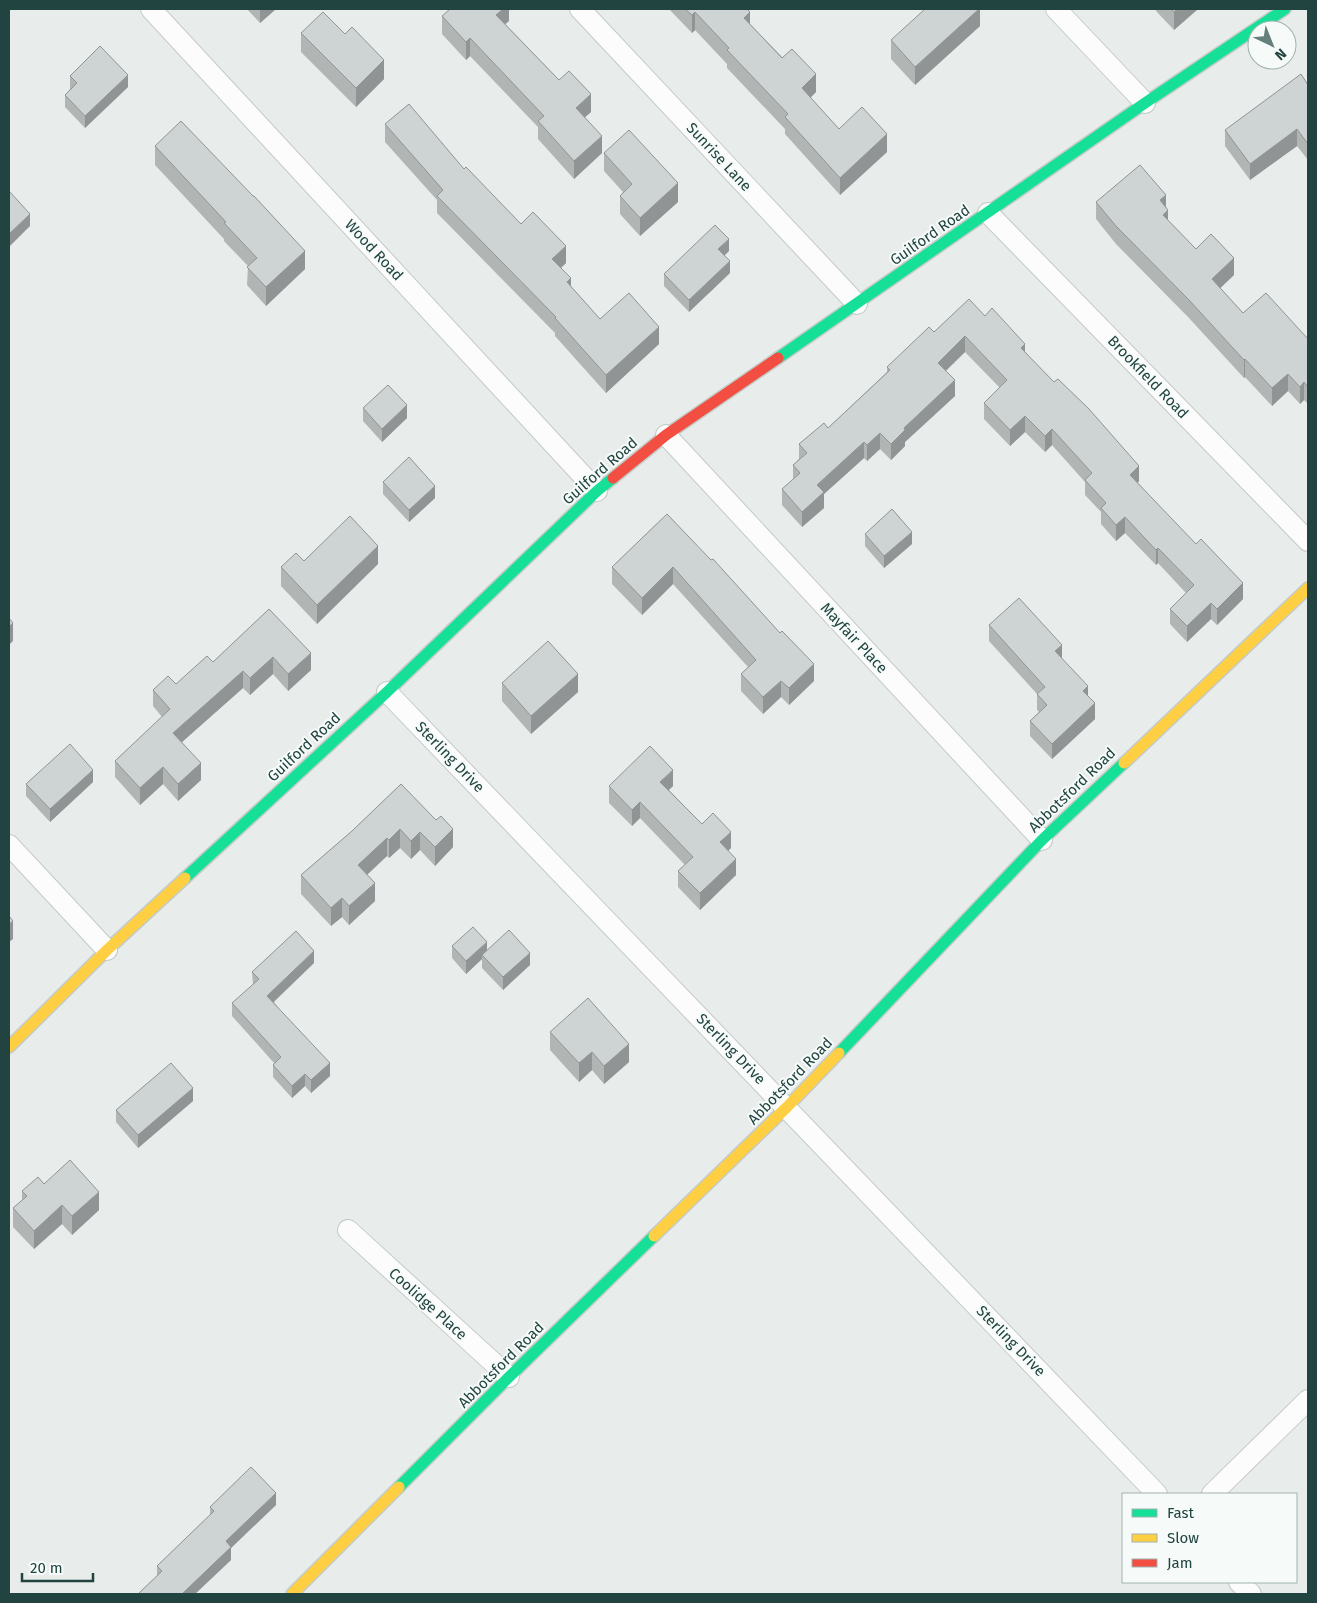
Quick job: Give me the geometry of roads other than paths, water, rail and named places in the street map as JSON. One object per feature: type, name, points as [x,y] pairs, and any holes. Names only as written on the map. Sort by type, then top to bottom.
[{"type":"street","name":"Wood Road","points":[[151,9],[597,491]]},
{"type":"street","name":"Sunrise Lane","points":[[580,9],[858,304]]},
{"type":"street","points":[[1056,9],[1145,103]]},
{"type":"street","name":"Guilford Road","points":[[9,1047],[107,950],[386,692],[597,491],[666,435],[858,304],[1145,103],[1285,9]]},
{"type":"street","name":"Brookfield Road","points":[[988,213],[1308,541]]},
{"type":"street","name":"Mayfair Place","points":[[666,435],[1042,840]]},
{"type":"street","name":"Abbotsford Road","points":[[292,1594],[509,1377],[787,1108],[1042,840],[1308,588]]},
{"type":"street","name":"Sterling Drive","points":[[386,692],[1156,1493]]},
{"type":"street","points":[[9,844],[107,950]]},
{"type":"street","name":"Coolidge Place","points":[[348,1230],[509,1377]]},
{"type":"street","points":[[1213,1493],[1308,1400]]},
{"type":"street","points":[[1240,1583],[1251,1594]]}]
